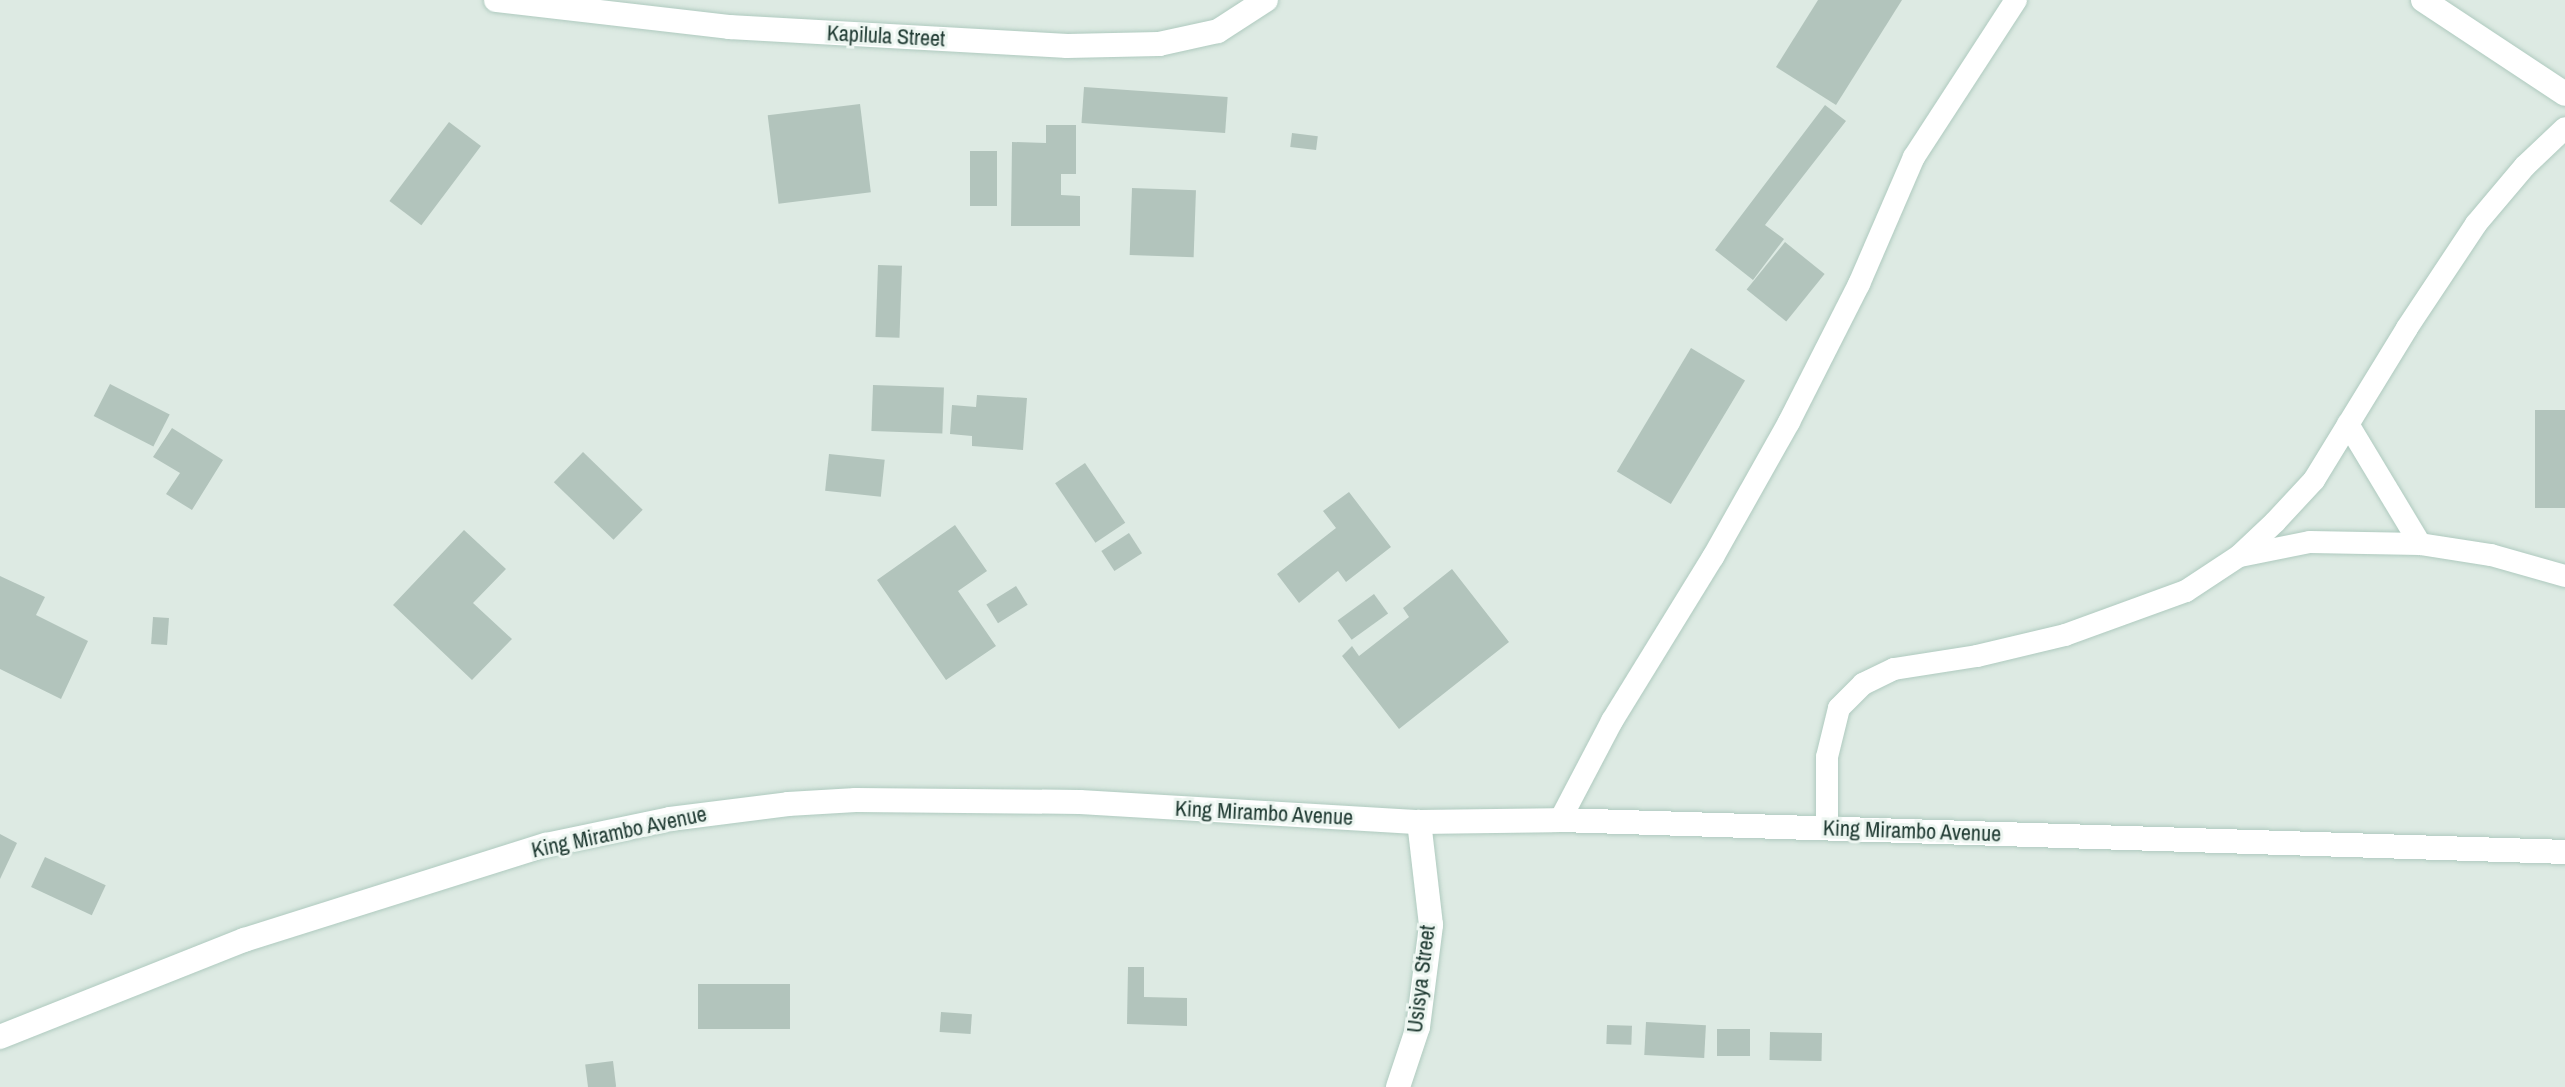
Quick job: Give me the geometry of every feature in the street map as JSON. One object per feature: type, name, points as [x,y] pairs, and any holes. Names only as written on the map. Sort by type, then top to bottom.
[{"type":"main road","name":"Kapilula Street","points":[[496,0],[729,27],[1067,46],[1159,44],[1218,31],[1266,0]]},
{"type":"main road","points":[[2423,0],[2565,94]]},
{"type":"main road","name":"King Mirambo Avenue","points":[[0,1037],[244,940],[546,845],[734,809],[856,800],[1080,802],[1419,822],[1560,820],[2565,852]]},
{"type":"main road","name":"Usisya Street","points":[[1398,1087],[1418,1027],[1431,925],[1419,822]]},
{"type":"lane","points":[[1560,820],[1612,721],[1713,557],[1789,422],[1859,284],[1914,157],[2016,0]]},
{"type":"lane","points":[[1827,828],[1827,757],[1839,708],[1863,684],[1894,669],[1977,656],[2065,635],[2186,591],[2239,556],[2314,480],[2476,224],[2525,166],[2565,128]]},
{"type":"lane","points":[[2348,424],[2420,544]]},
{"type":"lane","points":[[2239,556],[2310,542],[2420,544],[2491,555],[2565,576]]},
{"type":"building","points":[[1818,0],[1902,0],[1836,105],[1776,67]]},
{"type":"building","points":[[1084,87],[1228,97],[1225,133],[1081,123]]},
{"type":"building","points":[[860,104],[871,192],[779,204],[768,115]]},
{"type":"building","points":[[1825,105],[1846,121],[1765,225],[1784,239],[1753,280],[1715,250]]},
{"type":"building","points":[[449,122],[481,146],[421,225],[389,201]]},
{"type":"building","points":[[1046,125],[1076,125],[1076,174],[1061,174],[1061,195],[1080,196],[1080,226],[1011,226],[1012,142],[1046,143]]},
{"type":"building","points":[[1292,133],[1318,136],[1316,150],[1290,147]]},
{"type":"building","points":[[970,151],[997,151],[997,206],[970,206]]},
{"type":"building","points":[[1132,188],[1196,190],[1194,257],[1130,255]]},
{"type":"building","points":[[1785,242],[1825,274],[1786,322],[1747,289]]},
{"type":"building","points":[[878,265],[902,266],[899,338],[875,337]]},
{"type":"building","points":[[1691,348],[1745,380],[1671,504],[1617,471]]},
{"type":"building","points":[[110,384],[170,414],[153,446],[94,416]]},
{"type":"building","points":[[873,385],[944,387],[942,433],[871,431]]},
{"type":"building","points":[[977,395],[1027,398],[1023,450],[972,446],[972,436],[950,434],[952,405],[976,407]]},
{"type":"building","points":[[2535,410],[2565,410],[2565,508],[2535,508]]},
{"type":"building","points":[[172,428],[223,460],[192,510],[166,494],[180,473],[153,457]]},
{"type":"building","points":[[583,452],[643,510],[614,540],[554,482]]},
{"type":"building","points":[[829,454],[885,460],[881,497],[825,491]]},
{"type":"building","points":[[1085,463],[1125,523],[1095,543],[1055,483]]},
{"type":"building","points":[[1349,492],[1391,547],[1346,582],[1338,571],[1299,603],[1277,574],[1336,528],[1323,511]]},
{"type":"building","points":[[955,525],[987,571],[958,591],[996,646],[946,680],[877,580]]},
{"type":"building","points":[[464,530],[506,569],[473,603],[512,639],[472,680],[393,605]]},
{"type":"building","points":[[1129,533],[1142,553],[1114,571],[1101,551]]},
{"type":"building","points":[[1452,569],[1509,642],[1399,729],[1342,656],[1352,646],[1359,656],[1409,617],[1403,608]]},
{"type":"building","points":[[0,576],[45,597],[36,615],[88,641],[61,699],[0,669]]},
{"type":"building","points":[[1016,586],[1028,605],[998,623],[986,605]]},
{"type":"building","points":[[1374,594],[1388,613],[1352,640],[1338,620]]},
{"type":"building","points":[[153,617],[169,618],[167,645],[151,644]]},
{"type":"building","points":[[0,834],[17,843],[0,879]]},
{"type":"building","points":[[45,857],[106,885],[92,915],[31,887]]},
{"type":"building","points":[[1128,967],[1144,967],[1144,997],[1187,998],[1187,1026],[1127,1024]]},
{"type":"building","points":[[698,984],[790,984],[790,1029],[698,1029]]},
{"type":"building","points":[[941,1012],[972,1014],[971,1034],[940,1032]]},
{"type":"building","points":[[1646,1022],[1706,1025],[1704,1058],[1644,1055]]},
{"type":"building","points":[[1607,1025],[1632,1026],[1631,1045],[1606,1044]]},
{"type":"building","points":[[1717,1029],[1750,1029],[1750,1056],[1717,1056]]},
{"type":"building","points":[[1770,1032],[1822,1033],[1822,1061],[1770,1060]]},
{"type":"building","points":[[613,1061],[616,1087],[588,1087],[585,1064]]}]
